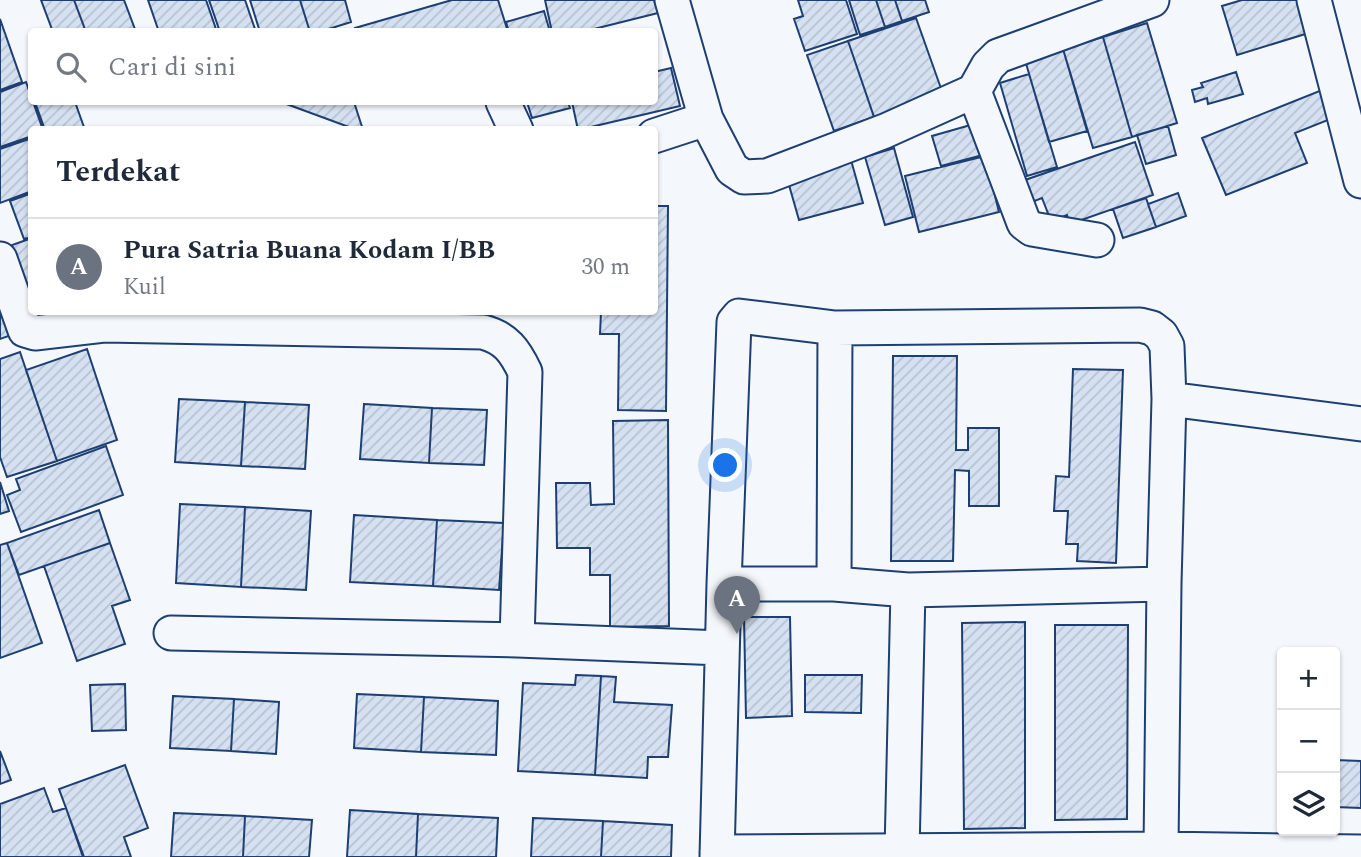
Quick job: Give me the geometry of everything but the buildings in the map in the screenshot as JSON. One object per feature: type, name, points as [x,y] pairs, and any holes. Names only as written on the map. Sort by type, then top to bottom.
[{"type":"street","points":[[672,0],[706,119],[732,169],[744,177],[766,176],[885,131],[974,91],[988,66],[998,56],[1152,0]]},
{"type":"street","points":[[1314,0],[1361,181]]},
{"type":"street","points":[[974,91],[1024,223],[1032,229],[1097,240]]},
{"type":"street","points":[[504,105],[514,126]]},
{"type":"street","points":[[658,135],[706,119]]},
{"type":"street","points":[[0,258],[25,330],[35,333],[104,326],[482,332],[506,341],[518,356],[525,372],[517,640]]},
{"type":"street","points":[[1161,849],[1169,399],[1167,346],[1161,335],[1152,328],[1140,325],[835,328],[739,316],[735,319],[717,855],[1161,849],[1361,852]]},
{"type":"street","points":[[834,584],[835,328]]},
{"type":"street","points":[[1169,399],[1361,424]]},
{"type":"street","points":[[724,584],[834,584],[908,590],[1164,584]]},
{"type":"street","points":[[902,852],[908,590]]},
{"type":"street","points":[[171,633],[517,640],[722,648]]},
{"type":"place","name":"Pura Satria Buana Kodam I/BB","points":[[737,634]]}]
